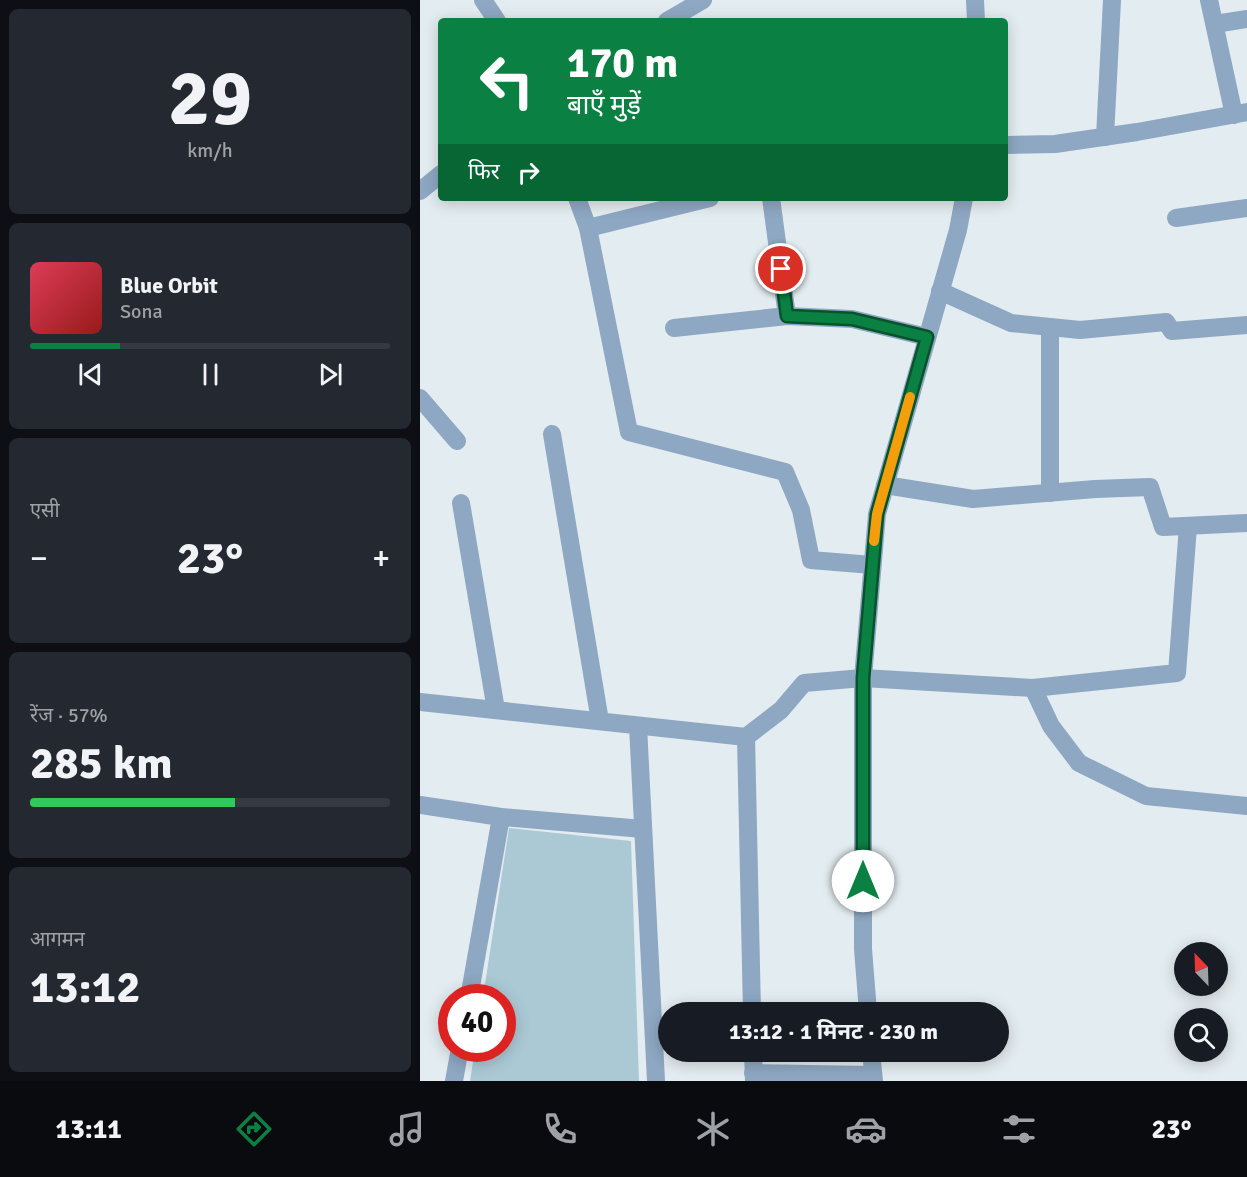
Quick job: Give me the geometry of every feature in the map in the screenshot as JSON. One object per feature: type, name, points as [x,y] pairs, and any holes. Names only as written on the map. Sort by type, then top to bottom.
[{"type":"street","points":[[483,0],[495,18]]},
{"type":"street","points":[[672,18],[703,0]]},
{"type":"street","points":[[975,0],[976,18]]},
{"type":"street","points":[[1105,137],[1112,0]]},
{"type":"street","points":[[1008,145],[1054,144],[1105,137],[1240,113],[1209,0]]},
{"type":"street","points":[[1215,24],[1247,19]]},
{"type":"street","points":[[578,201],[588,228],[629,432],[785,472],[801,510],[811,560],[872,565]]},
{"type":"street","points":[[588,228],[698,201]]},
{"type":"street","points":[[771,201],[787,316]]},
{"type":"street","points":[[867,1002],[862,949],[863,678],[877,514],[958,230],[963,201]]},
{"type":"street","points":[[1176,218],[1247,208]]},
{"type":"street","points":[[940,291],[1011,323],[1080,330],[1166,322],[1172,331],[1247,325]]},
{"type":"street","points":[[674,328],[787,316],[852,319],[927,337]]},
{"type":"street","points":[[1050,327],[1050,493]]},
{"type":"street","points":[[420,398],[457,441]]},
{"type":"street","points":[[552,434],[600,721]]},
{"type":"street","points":[[885,484],[973,499],[1150,487],[1163,527],[1247,523]]},
{"type":"street","points":[[461,503],[496,710]]},
{"type":"street","points":[[420,702],[746,737],[781,710],[804,682],[863,678],[1033,688],[1177,673],[1188,526]]},
{"type":"street","points":[[1033,688],[1051,726],[1079,762],[1146,796],[1247,806]]},
{"type":"street","points":[[638,726],[656,1081]]},
{"type":"street","points":[[746,737],[752,1002]]},
{"type":"street","points":[[420,805],[501,817],[643,829]]},
{"type":"street","points":[[471,984],[501,817]]},
{"type":"street","points":[[454,1081],[457,1062]]},
{"type":"street","points":[[753,1062],[754,1077],[874,1078],[873,1062]]},
{"type":"shaded area","points":[[509,828],[631,841],[639,1081],[470,1081],[473,1062],[516,1062],[516,984],[485,984]]},
{"type":"slow traffic","points":[[874,541],[877,514],[910,397]]},
{"type":"route","points":[[781,269],[787,316],[852,319],[927,337],[877,514],[863,678],[863,881]]}]
